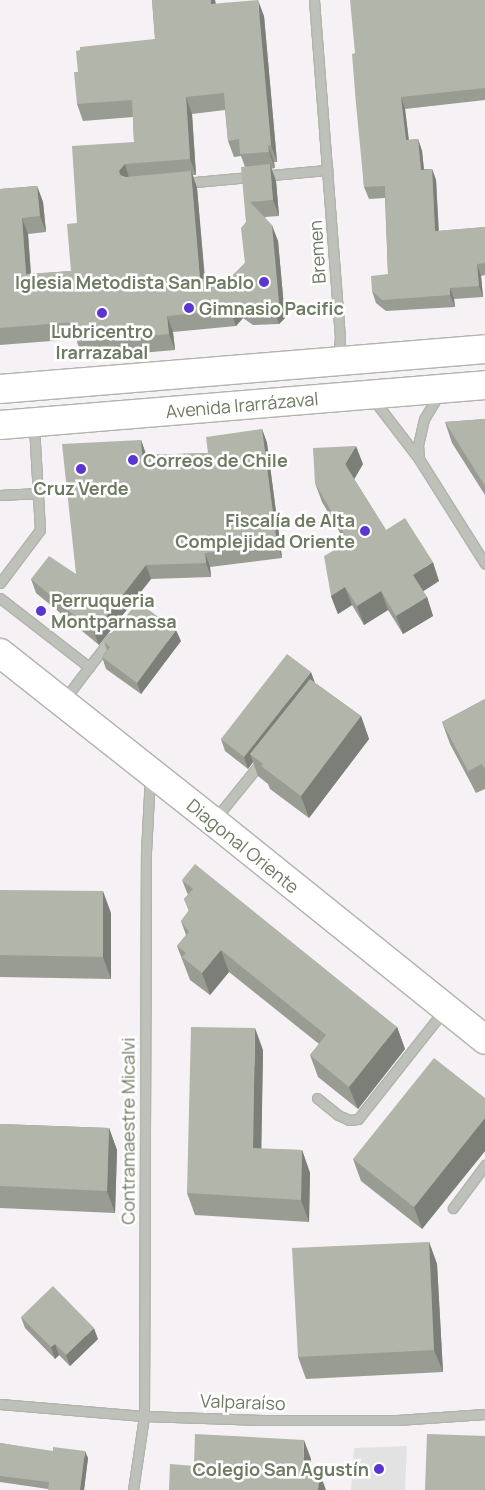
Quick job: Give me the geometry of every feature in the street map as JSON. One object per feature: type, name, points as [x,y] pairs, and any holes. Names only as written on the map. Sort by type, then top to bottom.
[{"type":"main road","name":"Avenida Irarrázaval","points":[[0,389],[485,349]]},
{"type":"main road","points":[[306,399],[328,380],[337,361]]},
{"type":"main road","name":"Avenida Irarrázaval","points":[[0,426],[485,385]]},
{"type":"main road","name":"Diagonal Oriente","points":[[0,653],[213,821],[485,1040]]},
{"type":"street","name":"Bremen","points":[[314,0],[340,337],[337,361]]},
{"type":"street","points":[[170,184],[327,170]]},
{"type":"street","points":[[419,459],[418,445],[424,419],[429,408],[444,388]]},
{"type":"street","points":[[369,394],[419,459],[485,564]]},
{"type":"street","points":[[0,583],[40,530],[34,422]]},
{"type":"street","points":[[0,495],[39,493]]},
{"type":"street","points":[[0,598],[89,667]]},
{"type":"street","points":[[62,702],[116,634]]},
{"type":"street","points":[[213,821],[269,752]]},
{"type":"street","name":"Contramaestre Micalvi","points":[[133,1490],[144,1416],[146,852],[150,771]]},
{"type":"street","points":[[317,1098],[338,1115],[349,1120],[358,1119],[445,1008]]},
{"type":"street","points":[[453,1208],[485,1165]]},
{"type":"street","name":"Valparaíso","points":[[0,1404],[144,1416],[262,1420],[397,1420],[485,1414]]},
{"type":"shaded area","name":"Colegio San Agustín","points":[[407,1446],[405,1490],[351,1490],[354,1448]]},
{"type":"building","points":[[152,0],[211,0],[211,4],[258,0],[271,145],[268,146],[269,152],[240,154],[239,139],[228,141],[224,93],[186,97],[190,159],[125,164],[119,171],[120,175],[126,177],[191,171],[200,279],[231,277],[245,263],[241,228],[246,222],[241,167],[270,164],[273,200],[250,202],[272,225],[279,302],[273,307],[247,309],[237,302],[230,310],[167,316],[169,334],[77,342],[75,322],[0,328],[0,189],[37,186],[40,216],[22,218],[26,274],[71,271],[67,224],[77,223],[72,146],[134,142],[132,100],[77,104],[74,72],[78,72],[76,51],[80,50],[80,47],[155,39]]},
{"type":"building","points":[[350,0],[485,0],[485,88],[401,97],[406,140],[418,139],[421,170],[432,169],[435,231],[485,227],[485,263],[477,264],[479,286],[450,288],[450,295],[382,300],[372,291],[371,276],[388,274],[385,186],[364,187],[352,54],[355,53]]},
{"type":"building","points":[[485,419],[485,486],[445,422]]},
{"type":"building","points":[[262,429],[277,544],[205,553],[206,563],[146,565],[94,632],[31,579],[49,556],[76,574],[62,444],[141,440],[142,455],[208,453],[206,437]]},
{"type":"building","points":[[356,446],[345,464],[386,530],[405,518],[433,562],[413,575],[427,597],[396,616],[381,591],[357,606],[345,587],[331,596],[324,556],[349,542],[315,483],[313,448]]},
{"type":"building","points":[[138,602],[176,630],[137,683],[102,657],[110,647],[104,642]]},
{"type":"building","points":[[287,654],[311,672],[244,757],[221,739]]},
{"type":"building","points":[[310,679],[361,716],[301,796],[261,766],[263,764],[250,754]]},
{"type":"building","points":[[485,699],[485,769],[482,764],[468,771],[442,722]]},
{"type":"building","points":[[195,864],[397,1027],[349,1087],[310,1055],[326,1035],[221,950],[202,973],[182,957],[186,953],[177,946],[189,932],[181,921],[189,910],[184,899],[193,889],[182,880]]},
{"type":"building","points":[[0,890],[103,891],[103,957],[0,955]]},
{"type":"building","points":[[191,1027],[255,1028],[253,1148],[302,1150],[301,1200],[187,1193]]},
{"type":"building","points":[[434,1058],[485,1098],[485,1118],[414,1207],[353,1159]]},
{"type":"building","points":[[0,1124],[109,1128],[107,1191],[0,1186]]},
{"type":"building","points":[[429,1242],[434,1350],[298,1357],[292,1248]]},
{"type":"building","points":[[53,1286],[94,1328],[66,1355],[55,1344],[51,1347],[21,1317]]},
{"type":"building","points":[[195,1434],[304,1440],[303,1471],[319,1471],[318,1490],[169,1490],[170,1464],[194,1466]]},
{"type":"building","points":[[427,1434],[485,1436],[485,1490],[425,1490]]},
{"type":"building","points":[[0,1443],[53,1451],[53,1447],[85,1451],[80,1490],[48,1490],[49,1482],[0,1476]]},
{"type":"place","name":"Iglesia Metodista San Pablo","points":[[264,282]]},
{"type":"place","name":"Gimnasio Pacific","points":[[189,308]]},
{"type":"place","name":"Lubricentro Irarrazabal","points":[[102,313]]},
{"type":"place","name":"Correos de Chile","points":[[133,460]]},
{"type":"place","name":"Cruz Verde","points":[[81,469]]},
{"type":"place","name":"Fiscalía de Alta Complejidad Oriente","points":[[365,531]]},
{"type":"place","name":"Perruqueria Montparnassa","points":[[41,611]]},
{"type":"place","name":"Colegio San Agustín","points":[[379,1469]]}]
